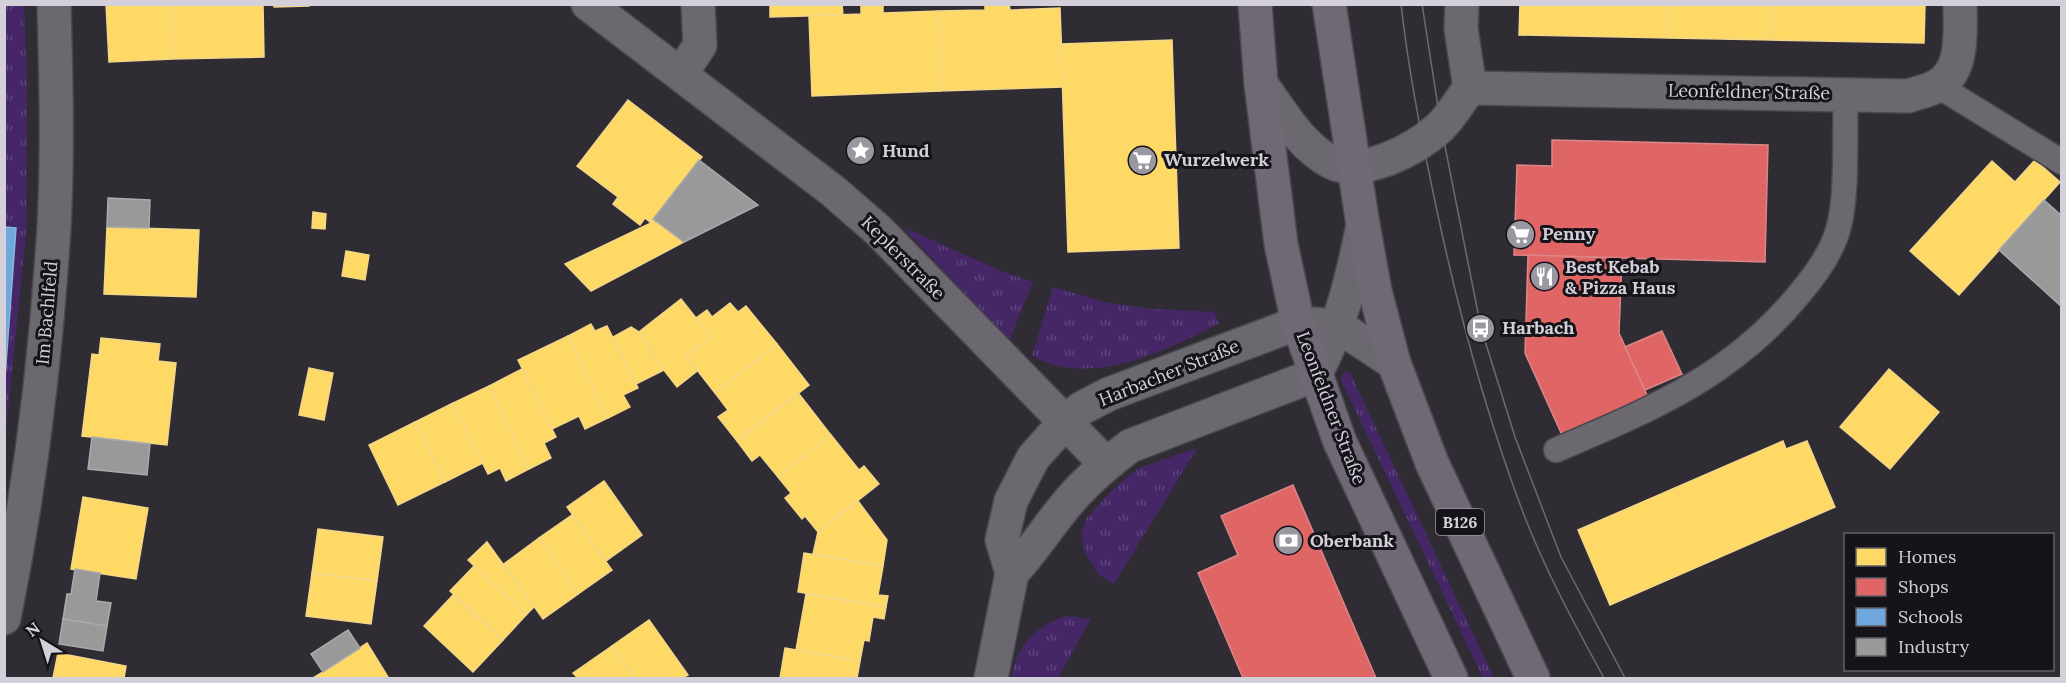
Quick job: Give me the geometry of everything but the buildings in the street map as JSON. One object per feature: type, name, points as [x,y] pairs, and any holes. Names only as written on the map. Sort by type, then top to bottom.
[{"type":"main road","name":"Leonfeldner Straße","points":[[1255,4],[1261,84],[1281,244],[1298,323],[1340,442],[1451,678]]},
{"type":"main road","name":"B126","points":[[1329,4],[1363,225],[1375,291],[1394,363],[1432,463],[1533,678]]},
{"type":"street","name":"Im Bachlfeld","points":[[4,618],[22,523],[44,356],[54,225],[57,102],[54,4]]},
{"type":"street","name":"Keplerstraße","points":[[588,4],[833,191],[879,231],[1106,464]]},
{"type":"street","points":[[681,74],[700,45],[698,4]]},
{"type":"street","points":[[1261,84],[1302,140],[1332,162],[1355,167],[1392,158],[1423,141],[1441,126],[1470,87],[1461,29],[1462,4]]},
{"type":"street","points":[[1938,86],[1954,68],[1959,53],[1960,4]]},
{"type":"street","name":"Leonfeldner Straße","points":[[1470,87],[1908,96],[1938,86]]},
{"type":"street","points":[[1012,573],[1033,550],[1071,498],[1106,464],[1130,446],[1315,375],[1338,327],[1350,288],[1363,225]]},
{"type":"street","name":"Harbacher Straße","points":[[991,678],[1012,573],[1002,540],[1011,501],[1032,458],[1065,422],[1082,408],[1109,394],[1298,323],[1338,327],[1394,363]]},
{"type":"lane","points":[[1938,86],[2061,162]]},
{"type":"lane","points":[[1556,450],[1651,410],[1716,373],[1778,321],[1822,266],[1839,226],[1846,94]]},
{"type":"green space","points":[[24,4],[27,86],[26,234],[5,438],[4,5]]},
{"type":"green space","points":[[903,227],[1003,272],[1033,282],[1009,341]]},
{"type":"green space","points":[[1053,287],[1109,303],[1152,309],[1214,312],[1219,323],[1175,345],[1127,362],[1103,367],[1078,368],[1055,365],[1032,356]]},
{"type":"green space","points":[[1345,372],[1350,373],[1494,678],[1483,678],[1340,378]]},
{"type":"green space","points":[[1197,448],[1114,584],[1099,575],[1085,552],[1081,534],[1086,519],[1111,491],[1139,468]]},
{"type":"green space","points":[[1066,616],[1091,619],[1058,678],[1011,678],[1018,656],[1029,639],[1045,626]]},
{"type":"tram line","points":[[1401,4],[1415,99],[1451,275],[1496,436],[1524,515],[1542,557],[1604,678]]},
{"type":"tram line","points":[[1422,4],[1441,126],[1481,328],[1515,437],[1561,557],[1625,678]]},
{"type":"place","name":"Hund","points":[[861,151]]},
{"type":"place","name":"Wurzelwerk","points":[[1143,160]]},
{"type":"place","name":"Penny","points":[[1521,234]]},
{"type":"place","name":"Best Kebab & Pizza Haus","points":[[1544,277]]},
{"type":"place","name":"Harbach","points":[[1481,328]]},
{"type":"place","name":"Oberbank","points":[[1289,541]]}]
